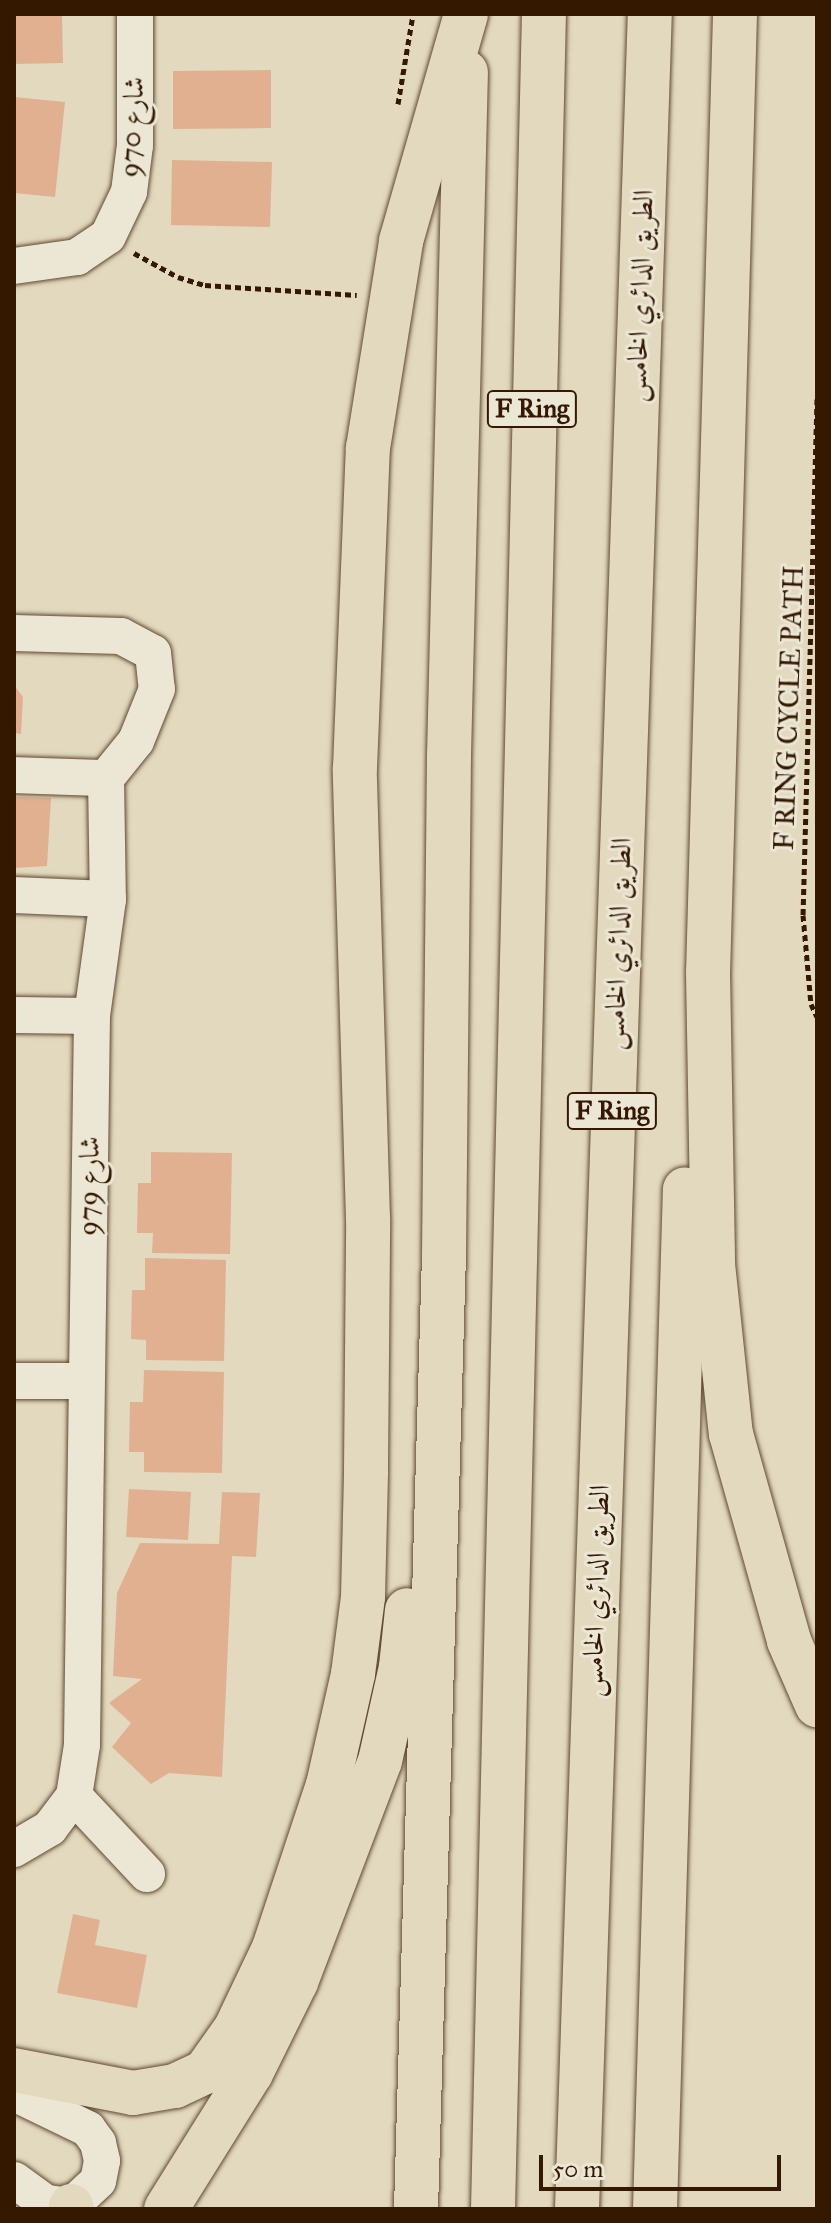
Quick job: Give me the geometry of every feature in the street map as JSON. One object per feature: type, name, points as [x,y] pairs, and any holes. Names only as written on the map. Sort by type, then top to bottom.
[{"type":"highway","points":[[416,2209],[444,1257],[449,756],[467,14]]},
{"type":"highway","points":[[14,2070],[133,2093],[175,2086],[205,2072],[236,2028],[274,1948],[328,1785],[353,1674],[363,1597],[366,1439],[368,1219],[355,768],[368,448],[401,241],[467,14]]},
{"type":"highway","name":"F Ring","points":[[493,2209],[544,14]]},
{"type":"highway","name":"الطريق الدائري الخامس","points":[[577,2209],[650,14]]},
{"type":"highway","points":[[735,14],[708,972],[713,1264],[731,1434],[789,1641],[817,1705]]},
{"type":"highway","points":[[655,2209],[681,1271],[688,1123],[708,972]]},
{"type":"highway","points":[[166,2209],[251,2073],[296,1982],[380,1761],[401,1667],[444,1257]]},
{"type":"street","name":"شارع 970","points":[[108,236],[129,192],[135,145],[135,14]]},
{"type":"street","points":[[14,266],[77,257],[108,236]]},
{"type":"street","points":[[14,633],[121,636],[153,653],[157,689],[136,741],[106,778],[14,775]]},
{"type":"street","name":"شارع 979","points":[[14,1849],[50,1828],[74,1796],[82,1745],[92,1016],[108,899],[106,778]]},
{"type":"street","points":[[14,895],[108,899]]},
{"type":"street","points":[[14,1015],[92,1016]]},
{"type":"street","points":[[14,1381],[86,1381]]},
{"type":"street","points":[[74,1796],[147,1874]]},
{"type":"street","points":[[14,2093],[70,2115],[98,2143],[98,2181],[71,2207],[46,2203],[14,2180]]},
{"type":"path","points":[[398,107],[413,14]]},
{"type":"path","points":[[108,236],[157,267],[205,285],[370,296]]},
{"type":"path","name":"F RING CYCLE PATH","points":[[817,399],[803,915],[811,1004],[817,1017]]},
{"type":"building","points":[[14,14],[62,14],[63,63],[14,64]]},
{"type":"building","points":[[271,70],[271,128],[173,129],[173,71]]},
{"type":"building","points":[[14,97],[65,102],[55,197],[14,193]]},
{"type":"building","points":[[172,160],[272,162],[270,227],[171,225]]},
{"type":"building","points":[[14,685],[23,697],[21,734],[14,733]]},
{"type":"building","points":[[16,797],[51,798],[47,866],[15,868]]},
{"type":"building","points":[[151,1152],[232,1153],[230,1254],[152,1253],[153,1233],[137,1233],[138,1183],[151,1183]]},
{"type":"building","points":[[145,1258],[226,1260],[224,1361],[146,1360],[146,1340],[131,1339],[132,1290],[145,1290]]},
{"type":"building","points":[[144,1370],[224,1372],[222,1473],[144,1472],[144,1452],[129,1452],[130,1402],[143,1402]]},
{"type":"building","points":[[129,1489],[191,1492],[188,1540],[126,1537]]},
{"type":"building","points":[[222,1492],[260,1493],[256,1557],[232,1556],[222,1777],[169,1773],[151,1784],[112,1747],[131,1723],[109,1703],[142,1679],[113,1676],[117,1593],[140,1543],[219,1544]]},
{"type":"building","points":[[73,1914],[100,1920],[95,1945],[147,1955],[137,2008],[57,1993]]}]
